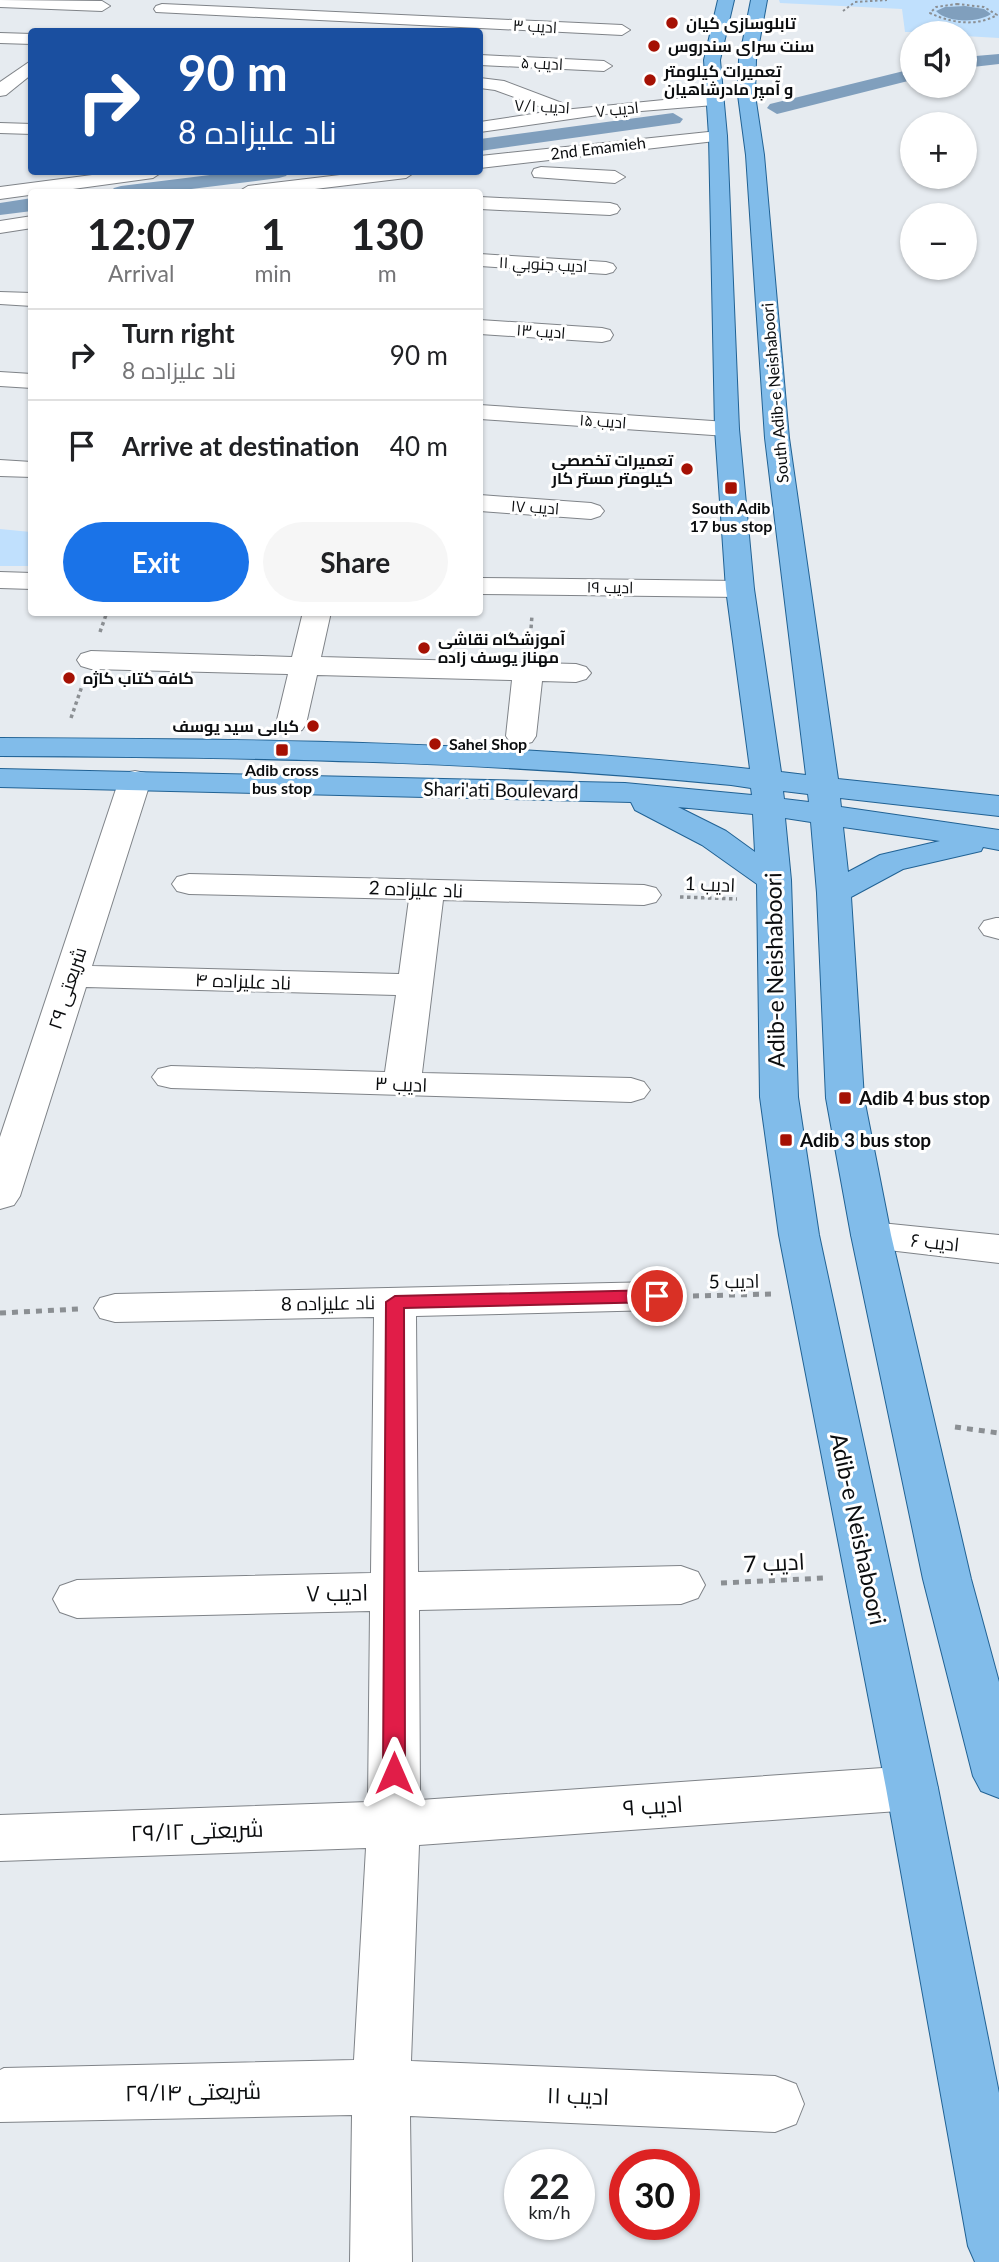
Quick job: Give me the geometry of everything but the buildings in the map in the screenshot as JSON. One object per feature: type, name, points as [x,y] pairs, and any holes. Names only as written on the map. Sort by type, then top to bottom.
[{"type":"main road","points":[[726,0],[712,60],[718,136],[727,429],[740,589],[764,750],[766,792]]},
{"type":"main road","name":"South Adib-e Neishaboori","points":[[759,0],[746,61],[747,116],[755,155],[777,438],[824,800]]},
{"type":"main road","name":"Shari'ati Boulevard","points":[[0,747],[282,750],[641,768],[766,792],[824,800],[995,840]]},
{"type":"main road","name":"Shari'ati Boulevard","points":[[0,778],[625,792],[766,792]]},
{"type":"main road","points":[[625,792],[714,838],[775,890]]},
{"type":"main road","name":"Adib-e Neishaboori","points":[[766,792],[775,890],[779,1097],[811,1294],[912,1788],[999,2246]]},
{"type":"main road","name":"Shari'ati Boulevard","points":[[824,800],[904,798],[999,806]]},
{"type":"main road","points":[[824,800],[834,893],[845,1098],[871,1235],[947,1578],[999,1776]]},
{"type":"main road","points":[[834,893],[892,862],[995,840]]},
{"type":"street","points":[[401,26],[421,0]]},
{"type":"street","points":[[0,2],[105,3]]},
{"type":"street","points":[[81,23],[105,3]]},
{"type":"street","name":"ادیب ۳","points":[[162,9],[401,26],[622,30]]},
{"type":"street","points":[[0,37],[28,39]]},
{"type":"street","name":"ادیب ۵","points":[[483,60],[604,66]]},
{"type":"street","points":[[0,91],[15,79]]},
{"type":"street","points":[[483,83],[498,85],[550,104],[587,97]]},
{"type":"street","name":"ادیب ۷","points":[[483,127],[605,109],[714,100]]},
{"type":"street","name":"ادیب ۷/۱","points":[[492,103],[605,109]]},
{"type":"street","points":[[0,128],[28,129]]},
{"type":"street","name":"2nd Emamieh","points":[[483,162],[718,136]]},
{"type":"street","points":[[483,169],[615,177]]},
{"type":"street","points":[[0,174],[103,178]]},
{"type":"street","points":[[0,192],[128,175]]},
{"type":"street","points":[[296,189],[387,175]]},
{"type":"street","points":[[483,203],[610,209]]},
{"type":"street","points":[[0,226],[28,222]]},
{"type":"street","name":"ادیب جنوبي ١١","points":[[483,260],[606,268]]},
{"type":"street","points":[[0,298],[28,300]]},
{"type":"street","name":"ادیب ۱۳","points":[[483,327],[602,335]]},
{"type":"street","points":[[0,379],[28,382]]},
{"type":"street","name":"ادیب ۱۵","points":[[483,412],[727,429]]},
{"type":"street","points":[[0,468],[28,470]]},
{"type":"street","name":"ادیب ۱۷","points":[[483,503],[591,511]]},
{"type":"street","points":[[0,580],[28,581]]},
{"type":"street","name":"ادیب ۱۹","points":[[483,586],[740,589]]},
{"type":"street","points":[[290,724],[316,616]]},
{"type":"street","points":[[91,660],[576,673]]},
{"type":"street","points":[[521,736],[528,671]]},
{"type":"street","name":"شریعتی ۲۹","points":[[0,1196],[135,780]]},
{"type":"street","name":"ناد علیزاده 2","points":[[189,884],[644,895]]},
{"type":"street","points":[[402,1084],[427,890]]},
{"type":"street","name":"ناد علیزاده ۴","points":[[71,976],[415,985]]},
{"type":"street","name":"ادیب ۳","points":[[171,1077],[631,1090]]},
{"type":"street","name":"ادیب ۶","points":[[871,1235],[999,1250]]},
{"type":"street","name":"ناد علیزاده 8","points":[[115,1308],[657,1296]]},
{"type":"street","points":[[381,2262],[381,2087],[394,1824],[395,1302]]},
{"type":"street","name":"ادیب ۷","points":[[77,1599],[681,1585]]},
{"type":"street","name":"ادیب ۹","points":[[394,1824],[912,1788]]},
{"type":"street","name":"شریعتی ۲۹/۱۲","points":[[0,1838],[394,1824]]},
{"type":"street","name":"شریعتی ۲۹/۱۴","points":[[4,2096],[381,2087]]},
{"type":"street","name":"ادیب ۱۱","points":[[381,2087],[775,2104]]},
{"type":"path","points":[[843,11],[855,2],[887,0]]},
{"type":"path","points":[[949,5],[998,10],[996,17],[986,20],[961,21],[938,17],[930,11],[949,5]]},
{"type":"path","points":[[989,8],[998,10]]},
{"type":"path","points":[[528,671],[533,587]]},
{"type":"path","name":"ادیب 1","points":[[644,895],[775,890]]},
{"type":"path","name":"ادیب 5","points":[[657,1296],[811,1294]]},
{"type":"path","points":[[0,1313],[115,1308]]},
{"type":"path","name":"ادیب 7","points":[[681,1585],[868,1576]]},
{"type":"shaded area","points":[[779,0],[999,0],[999,38],[977,37],[977,21],[904,21],[902,9],[780,3]]},
{"type":"shaded area","points":[[945,7],[984,9],[991,14],[978,19],[955,20],[936,11]]},
{"type":"shaded area","points":[[0,529],[28,532],[28,566],[0,566]]},
{"type":"waterway","points":[[977,62],[999,59]]},
{"type":"waterway","points":[[777,108],[900,77]]},
{"type":"waterway","points":[[483,145],[673,119]]},
{"type":"waterway","points":[[145,189],[255,175]]},
{"type":"waterway","points":[[0,209],[28,205]]},
{"type":"place","name":"تابلوسازی کیان","points":[[672,23]]},
{"type":"place","name":"سنت سرای سندروس","points":[[654,46]]},
{"type":"place","name":"تعمیرات کیلومتر و آمپر مادرشاهیان","points":[[650,80]]},
{"type":"place","name":"تعمیرات تخصصی کیلومتر مستر کار","points":[[687,469]]},
{"type":"place","name":"South Adib 17 bus stop","points":[[731,488]]},
{"type":"place","name":"آموزشگاه نقاشی مهناز یوسف زاده","points":[[424,648]]},
{"type":"place","name":"کافه کتاب کاژه","points":[[69,678]]},
{"type":"place","name":"کبابی سید یوسف","points":[[313,726]]},
{"type":"place","name":"Sahel Shop","points":[[435,744]]},
{"type":"place","name":"Adib cross bus stop","points":[[282,750]]},
{"type":"place","name":"Adib 4 bus stop","points":[[845,1098]]},
{"type":"place","name":"Adib 3 bus stop","points":[[786,1140]]},
{"type":"route","points":[[394,1773],[395,1302],[657,1296]]}]
